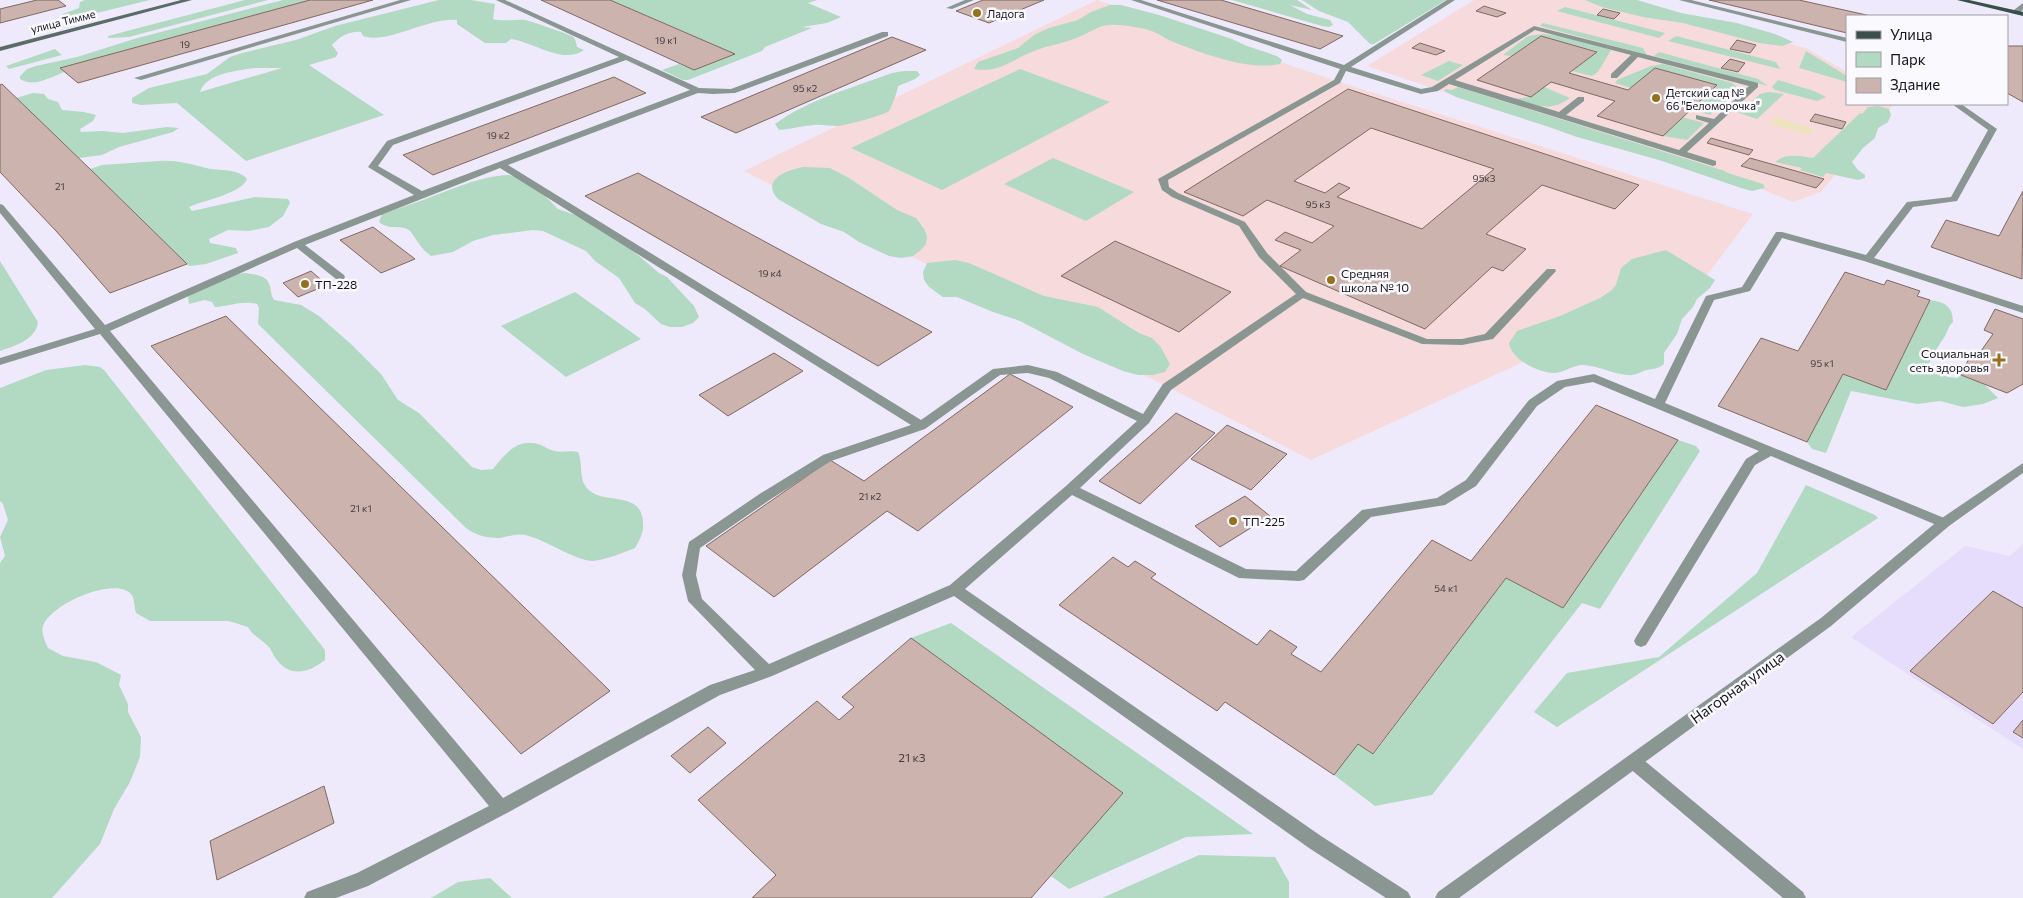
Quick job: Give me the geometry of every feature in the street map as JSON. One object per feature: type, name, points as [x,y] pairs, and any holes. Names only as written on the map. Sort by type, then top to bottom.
[{"type":"main road","name":"улица Тимме","points":[[0,49],[190,0]]},
{"type":"main road","points":[[1960,0],[2020,13]]},
{"type":"street","points":[[138,78],[408,0]]},
{"type":"street","points":[[499,0],[697,90],[713,92],[732,91],[884,34]]},
{"type":"street","points":[[950,8],[971,0]]},
{"type":"street","points":[[1134,0],[1421,92],[1435,89],[1534,28],[1755,85],[1716,122],[1680,152]]},
{"type":"street","points":[[1452,0],[1344,68],[1337,81],[1163,179],[1165,188],[1175,195],[1242,224],[1263,255],[1302,294],[1426,342],[1462,342],[1489,337],[1551,271]]},
{"type":"street","points":[[1682,0],[1846,40]]},
{"type":"street","points":[[2020,13],[2023,5]]},
{"type":"street","points":[[1614,76],[1636,54]]},
{"type":"street","points":[[1489,55],[1502,59]]},
{"type":"street","points":[[421,195],[373,166],[390,143],[625,58]]},
{"type":"street","points":[[1449,81],[1712,163]]},
{"type":"street","points":[[0,362],[103,330],[298,244],[500,164],[697,90]]},
{"type":"street","points":[[1561,115],[1582,99]]},
{"type":"street","points":[[1868,259],[1910,204],[1954,199],[1992,129],[1957,105]]},
{"type":"street","points":[[1699,117],[1716,122]]},
{"type":"street","points":[[500,164],[921,426]]},
{"type":"street","points":[[0,207],[501,808]]},
{"type":"street","points":[[1658,405],[1710,298],[1746,288],[1779,234],[1868,259],[2023,310]]},
{"type":"street","points":[[298,244],[340,277]]},
{"type":"street","points":[[313,898],[362,880],[501,808],[715,690],[767,672],[955,589],[1071,489],[1145,420],[1166,387],[1302,294]]},
{"type":"street","points":[[767,672],[695,601],[689,575],[694,546],[766,496],[826,458],[921,426],[997,372],[1028,369],[1053,375],[1145,420]]},
{"type":"street","points":[[1071,489],[1244,574],[1299,576],[1367,513],[1440,502],[1471,483],[1533,403],[1561,384],[1594,378],[1944,523]]},
{"type":"street","points":[[1641,641],[1750,462],[1770,451]]},
{"type":"street","name":"Нагорная улица","points":[[1444,898],[1826,622],[1944,523],[2023,467]]},
{"type":"street","points":[[955,589],[1315,842],[1402,898]]},
{"type":"street","points":[[1634,762],[1797,898]]},
{"type":"shaded area","name":"Средняя школа № 10","points":[[1097,0],[1337,81],[1753,214],[1654,346],[1543,353],[1311,460],[744,171]]},
{"type":"shaded area","name":"Детский сад № 66 \"Беломорочка\"","points":[[1474,0],[1611,0],[1806,48],[1846,71],[1846,105],[1893,105],[1821,192],[1793,202],[1751,185],[1447,93],[1367,66]]},
{"type":"shaded area","points":[[2023,544],[2023,749],[1851,637],[1965,546],[2010,556]]},
{"type":"green space","points":[[85,0],[150,0],[76,18],[61,19],[63,14],[79,8],[80,2]]},
{"type":"green space","points":[[245,0],[268,0],[129,37],[108,38],[108,36]]},
{"type":"green space","points":[[283,0],[310,0],[61,68],[64,72],[42,81],[31,82],[20,79],[20,76],[27,69],[36,66],[77,57],[134,39]]},
{"type":"green space","points":[[439,0],[471,0],[495,4],[493,19],[525,20],[541,25],[572,36],[577,47],[584,50],[576,54],[567,55],[557,54],[511,39],[506,43],[485,43],[457,24],[457,20],[433,22],[384,37],[373,38],[363,36],[361,32],[349,33],[332,45],[338,53],[336,57],[309,65],[384,115],[246,161],[177,103],[141,105],[132,103],[132,98],[149,88],[207,74],[230,57],[296,40],[335,26]],"holes":[[[254,68],[282,68],[200,92],[209,81],[223,74]]]},
{"type":"green space","points":[[610,0],[817,0],[808,3],[841,17],[827,23],[802,27],[812,28],[765,47],[762,51],[688,80],[683,80],[662,70],[679,64],[694,70],[735,54]]},
{"type":"green space","points":[[1232,0],[1297,0],[1312,10],[1290,5],[1307,14],[1330,20],[1333,25],[1329,27],[1322,26]]},
{"type":"green space","points":[[1302,0],[1446,0],[1374,44],[1370,44],[1348,22],[1319,11]]},
{"type":"green space","points":[[1585,0],[1637,0],[1681,13],[1737,23],[1775,34],[1793,42],[1782,46],[1759,43],[1683,23],[1643,17],[1602,7]]},
{"type":"green space","points":[[1110,5],[1121,5],[1159,15],[1232,39],[1277,56],[1282,60],[1280,64],[1267,66],[1239,63],[1196,51],[1150,31],[1109,25],[1034,51],[998,68],[974,69],[978,62],[1018,48],[1034,35],[1049,28],[1078,20],[1091,12]]},
{"type":"green space","points":[[1565,7],[1665,33],[1659,38],[1557,11]]},
{"type":"green space","points":[[1543,23],[1643,48],[1647,55],[1540,26]]},
{"type":"green space","points":[[1543,34],[1559,36],[1611,50],[1598,72],[1592,76],[1572,71],[1597,51],[1541,36],[1511,56],[1503,55],[1528,36]]},
{"type":"green space","points":[[1676,36],[1776,62],[1780,69],[1668,41]]},
{"type":"green space","points":[[55,49],[62,55],[9,69],[6,66]]},
{"type":"green space","points":[[1806,51],[1846,75],[1846,82],[1799,68]]},
{"type":"green space","points":[[1659,52],[1758,79],[1768,86],[1654,56]]},
{"type":"green space","points":[[1449,61],[1463,65],[1438,81],[1421,75]]},
{"type":"green space","points":[[1663,64],[1732,83],[1739,89],[1710,115],[1691,109],[1717,85],[1655,68],[1631,88],[1615,83],[1617,80],[1651,66]]},
{"type":"green space","points":[[1020,69],[1110,102],[942,190],[851,148]]},
{"type":"green space","points":[[917,71],[920,75],[898,86],[891,107],[886,113],[837,126],[817,125],[779,130],[775,124],[816,101],[892,73]]},
{"type":"green space","points":[[1778,80],[1814,91],[1826,97],[1817,101],[1775,90],[1772,87]]},
{"type":"green space","points":[[1458,87],[1725,171],[1763,184],[1765,188],[1752,191],[1741,188],[1659,160],[1577,137],[1456,97],[1444,91]]},
{"type":"green space","points":[[1544,87],[1570,98],[1562,103],[1549,106],[1513,99],[1531,97]]},
{"type":"green space","points":[[1769,92],[1784,94],[1757,119],[1739,113],[1760,94]]},
{"type":"green space","points":[[33,93],[44,94],[48,99],[58,102],[62,110],[96,115],[93,121],[80,129],[81,132],[123,133],[167,127],[179,128],[173,132],[119,147],[102,155],[79,158],[16,98]]},
{"type":"green space","points":[[1878,106],[1889,109],[1891,115],[1888,122],[1878,128],[1875,138],[1863,148],[1852,162],[1865,175],[1865,178],[1858,180],[1826,173],[1823,177],[1800,170],[1802,168],[1775,162],[1788,156],[1813,158],[1860,113],[1862,114],[1868,107]]},
{"type":"green space","points":[[1682,117],[1704,123],[1687,140],[1663,136]]},
{"type":"green space","points":[[1053,158],[1134,192],[1086,221],[1004,184]]},
{"type":"green space","points":[[165,161],[234,171],[247,179],[238,189],[230,193],[189,207],[192,211],[255,197],[288,199],[290,203],[283,216],[269,227],[249,231],[228,230],[209,239],[210,243],[236,248],[238,253],[206,264],[189,266],[90,169],[102,165]]},
{"type":"green space","points":[[803,167],[830,168],[849,178],[897,210],[916,218],[925,230],[926,244],[913,256],[901,258],[889,256],[859,242],[844,232],[821,224],[778,199],[773,192],[772,186],[774,181],[790,170]]},
{"type":"green space","points":[[509,175],[516,177],[543,194],[558,209],[581,217],[625,244],[659,273],[667,277],[694,306],[699,317],[693,323],[682,327],[670,327],[661,324],[645,309],[635,303],[619,278],[595,261],[586,251],[543,231],[533,230],[493,235],[473,241],[453,252],[431,256],[407,229],[383,225],[379,222],[382,214],[476,181]]},
{"type":"green space","points":[[1666,250],[1715,280],[1682,319],[1677,334],[1664,353],[1664,364],[1662,366],[1631,375],[1583,365],[1554,373],[1533,368],[1520,360],[1511,349],[1509,343],[1517,331],[1560,316],[1600,298],[1612,290],[1616,285],[1621,268],[1632,259]]},
{"type":"green space","points":[[955,260],[969,263],[1044,296],[1098,307],[1139,333],[1152,338],[1160,346],[1170,364],[1165,372],[1152,375],[1138,375],[1123,371],[1083,354],[1020,321],[957,297],[943,297],[929,287],[924,280],[923,272],[927,263]]},
{"type":"green space","points":[[0,261],[38,322],[29,338],[0,351]]},
{"type":"green space","points":[[244,273],[265,279],[270,286],[274,300],[301,305],[319,316],[381,374],[398,400],[419,413],[472,467],[481,470],[493,469],[513,448],[526,443],[541,445],[558,452],[578,452],[583,482],[590,491],[603,497],[627,501],[639,509],[643,521],[643,529],[635,548],[615,556],[594,561],[579,558],[533,537],[515,535],[499,538],[490,537],[477,534],[466,528],[258,324],[259,308],[257,304],[241,303],[215,307],[212,302],[205,300],[189,304],[188,297],[207,284]]},
{"type":"green space","points":[[575,292],[641,339],[566,377],[501,326]]},
{"type":"green space","points":[[1930,300],[1947,306],[1953,317],[1953,322],[1929,364],[1941,375],[1957,378],[1961,375],[1984,384],[1998,398],[1983,404],[1963,407],[1940,401],[1917,404],[1851,391],[1826,453],[1812,449],[1807,442],[1843,374],[1886,390]]},
{"type":"green space","points":[[85,365],[100,367],[104,370],[325,650],[325,660],[305,671],[292,671],[279,663],[269,647],[254,635],[248,627],[229,621],[150,621],[136,613],[131,594],[123,589],[98,590],[70,601],[57,609],[43,626],[43,634],[48,648],[63,656],[96,662],[121,675],[119,685],[128,704],[128,712],[141,737],[140,757],[130,782],[114,809],[100,844],[52,898],[0,898],[0,563],[5,556],[0,537],[8,520],[3,504],[0,501],[0,388],[46,370]]},
{"type":"green space","points":[[1678,440],[1696,446],[1700,451],[1600,609],[1582,603],[1432,795],[1375,806],[1334,775],[1358,744],[1374,754],[1506,578],[1563,608]]},
{"type":"green space","points":[[1806,485],[1878,518],[1557,727],[1534,712],[1567,673],[1659,657],[1757,573]]},
{"type":"green space","points":[[951,623],[1253,834],[1186,837],[1069,889],[1051,876],[1122,793],[911,638]]},
{"type":"green space","points":[[1199,855],[1275,857],[1289,882],[1289,898],[1102,898]]},
{"type":"green space","points":[[490,878],[512,898],[431,898],[458,882]]},
{"type":"sand","points":[[1776,117],[1814,129],[1809,135],[1770,124]]},
{"type":"building","points":[[37,0],[58,0],[66,6],[0,23],[0,9]]},
{"type":"building","points":[[310,0],[373,0],[78,83],[60,68]]},
{"type":"building","points":[[541,0],[610,0],[735,54],[694,70]]},
{"type":"building","points":[[983,0],[1044,0],[989,23],[956,11]]},
{"type":"building","points":[[1157,0],[1221,0],[1343,36],[1320,49]]},
{"type":"building","points":[[1709,0],[1799,0],[1866,15],[1846,15],[1846,33]]},
{"type":"building","points":[[1484,6],[1506,13],[1497,17],[1476,11]]},
{"type":"building","points":[[1603,9],[1620,13],[1614,19],[1597,15]]},
{"type":"building","points":[[1541,36],[1597,52],[1569,73],[1628,90],[1655,68],[1717,85],[1663,136],[1597,116],[1615,101],[1551,82],[1531,97],[1477,80]]},
{"type":"building","points":[[892,37],[926,50],[736,133],[701,117]]},
{"type":"building","points":[[1737,40],[1756,45],[1750,53],[1730,49]]},
{"type":"building","points":[[1420,43],[1445,51],[1436,55],[1412,48]]},
{"type":"building","points":[[2008,46],[2023,46],[2023,102],[2008,94]]},
{"type":"building","points":[[1730,59],[1745,63],[1738,72],[1721,68]]},
{"type":"building","points":[[614,77],[646,93],[433,175],[403,155]]},
{"type":"building","points":[[2,84],[187,264],[110,293],[57,232],[0,172],[0,85]]},
{"type":"building","points":[[1348,89],[1639,185],[1615,209],[1542,185],[1486,234],[1526,249],[1503,271],[1492,267],[1425,329],[1280,266],[1301,250],[1275,240],[1285,232],[1312,243],[1334,226],[1267,200],[1243,216],[1184,192]],"holes":[[[1371,128],[1494,169],[1422,229],[1337,197],[1350,188],[1339,183],[1325,193],[1294,181]]]},
{"type":"building","points":[[1815,114],[1846,122],[1842,129],[1810,121]]},
{"type":"building","points":[[1711,138],[1753,150],[1749,155],[1707,143]]},
{"type":"building","points":[[1750,158],[1824,179],[1816,188],[1741,166]]},
{"type":"building","points":[[638,173],[932,332],[878,366],[585,196]]},
{"type":"building","points":[[2023,191],[2022,279],[1931,247],[1946,220],[1999,236]]},
{"type":"building","points":[[373,227],[415,259],[381,273],[340,240]]},
{"type":"building","points":[[1115,241],[1231,292],[1179,332],[1061,276]]},
{"type":"building","name":"ТП-228","points":[[311,271],[327,285],[298,297],[283,283]]},
{"type":"building","points":[[1845,272],[1884,285],[1887,280],[1920,291],[1917,296],[1930,300],[1886,390],[1843,374],[1807,442],[1718,406],[1761,338],[1798,351]]},
{"type":"building","points":[[1995,309],[2023,319],[2023,384],[2007,393],[1961,375],[1970,356],[1976,358],[1993,334],[1984,330]]},
{"type":"building","points":[[226,316],[610,691],[521,754],[151,346]]},
{"type":"building","points":[[774,353],[803,371],[728,416],[699,395]]},
{"type":"building","points":[[1010,374],[1073,407],[918,531],[887,511],[774,597],[706,546],[830,460],[864,481]]},
{"type":"building","points":[[1596,405],[1678,440],[1563,608],[1506,578],[1373,754],[1358,744],[1334,775],[1225,702],[1217,711],[1059,605],[1113,557],[1128,567],[1135,561],[1156,574],[1151,578],[1257,645],[1270,630],[1297,647],[1291,654],[1321,672],[1432,540],[1471,561]]},
{"type":"building","points":[[1176,413],[1215,433],[1140,504],[1099,481]]},
{"type":"building","points":[[1227,425],[1287,454],[1251,490],[1191,459]]},
{"type":"building","name":"ТП-225","points":[[1245,496],[1270,516],[1220,547],[1195,526]]},
{"type":"building","points":[[1993,591],[2023,608],[2023,692],[1993,724],[1910,671]]},
{"type":"building","points":[[911,638],[1123,793],[1031,898],[752,898],[776,875],[698,800],[817,701],[839,720],[854,707],[842,697]]},
{"type":"building","points":[[2023,720],[2023,738],[2013,732]]},
{"type":"building","points":[[708,727],[726,743],[690,773],[671,756]]},
{"type":"building","points":[[324,786],[334,823],[217,880],[210,841]]},
{"type":"place","name":"Ладога","points":[[977,13]]},
{"type":"place","name":"Детский сад № 66 \"Беломорочка\"","points":[[1656,98]]},
{"type":"place","name":"Средняя школа № 10","points":[[1331,280]]},
{"type":"place","name":"ТП-228","points":[[305,284]]},
{"type":"place","name":"Социальная сеть здоровья","points":[[1999,360]]},
{"type":"place","name":"ТП-225","points":[[1233,521]]}]
